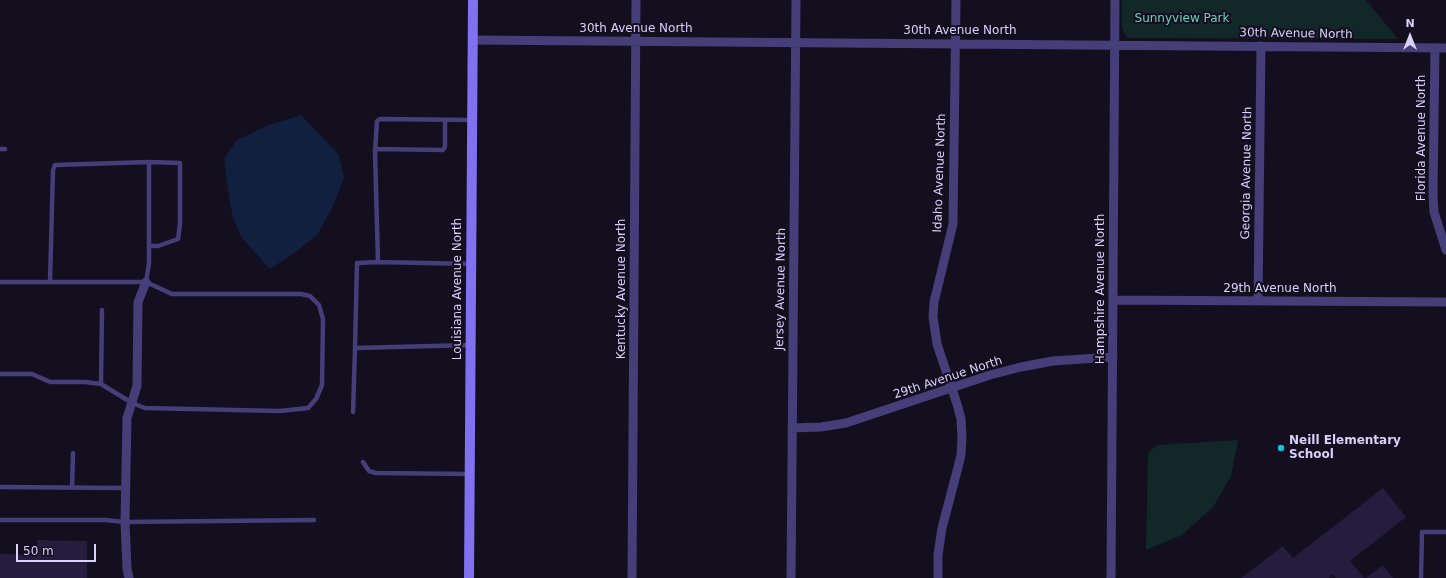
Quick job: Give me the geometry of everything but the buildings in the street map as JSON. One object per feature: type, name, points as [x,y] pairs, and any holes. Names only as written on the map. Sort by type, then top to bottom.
[{"type":"street","name":"Louisiana Avenue North","points":[[469,578],[474,0]]},
{"type":"street","name":"Kentucky Avenue North","points":[[632,578],[636,0]]},
{"type":"street","name":"Jersey Avenue North","points":[[791,578],[796,0]]},
{"type":"street","name":"Idaho Avenue North","points":[[938,578],[938,554],[942,528],[961,455],[962,437],[961,419],[937,344],[933,316],[937,289],[949,243],[952,224],[956,0]]},
{"type":"street","name":"Hampshire Avenue North","points":[[1111,578],[1115,0]]},
{"type":"street","name":"30th Avenue North","points":[[473,40],[1446,48]]},
{"type":"street","name":"Georgia Avenue North","points":[[1258,301],[1261,46]]},
{"type":"street","name":"Florida Avenue North","points":[[1435,48],[1433,194],[1434,212],[1446,250]]},
{"type":"street","points":[[129,578],[127,569],[125,522],[127,418],[137,386],[138,302],[146,282]]},
{"type":"street","name":"29th Avenue North","points":[[1113,300],[1446,302]]},
{"type":"street","name":"29th Avenue North","points":[[792,428],[821,427],[846,423],[990,375],[1052,361],[1113,357]]},
{"type":"lane","points":[[376,149],[443,150],[445,147],[445,120]]},
{"type":"lane","points":[[378,262],[377,121],[473,120]]},
{"type":"lane","points":[[50,282],[53,170],[55,165],[150,162],[180,163],[180,216],[178,239],[158,246],[149,246]]},
{"type":"lane","points":[[146,282],[149,263],[150,162]]},
{"type":"lane","points":[[353,412],[357,263],[472,264]]},
{"type":"lane","points":[[0,282],[146,282],[172,294],[301,294],[310,296],[319,305],[323,319],[322,385],[316,399],[308,408],[280,411],[145,408],[132,403],[101,384],[85,382],[50,382],[32,374],[0,374]]},
{"type":"lane","points":[[101,384],[102,310]]},
{"type":"lane","points":[[355,348],[471,345]]},
{"type":"lane","points":[[72,488],[73,453]]},
{"type":"lane","points":[[363,462],[369,471],[376,473],[470,474]]},
{"type":"lane","points":[[0,487],[125,488]]},
{"type":"lane","points":[[0,520],[105,520],[125,522],[314,520]]},
{"type":"lane","points":[[1421,578],[1422,532],[1446,532]]},
{"type":"green space","name":"Sunnyview Park","points":[[1122,0],[1366,0],[1398,39],[1129,38],[1124,34],[1122,27]]},
{"type":"green space","points":[[1238,440],[1231,476],[1213,507],[1182,535],[1146,550],[1148,453],[1157,445]]},
{"type":"water","points":[[301,115],[339,155],[344,178],[332,208],[318,234],[301,248],[270,269],[242,238],[233,218],[224,158],[237,140],[266,126]]},
{"type":"place","name":"Neill Elementary School","points":[[1281,448]]}]
